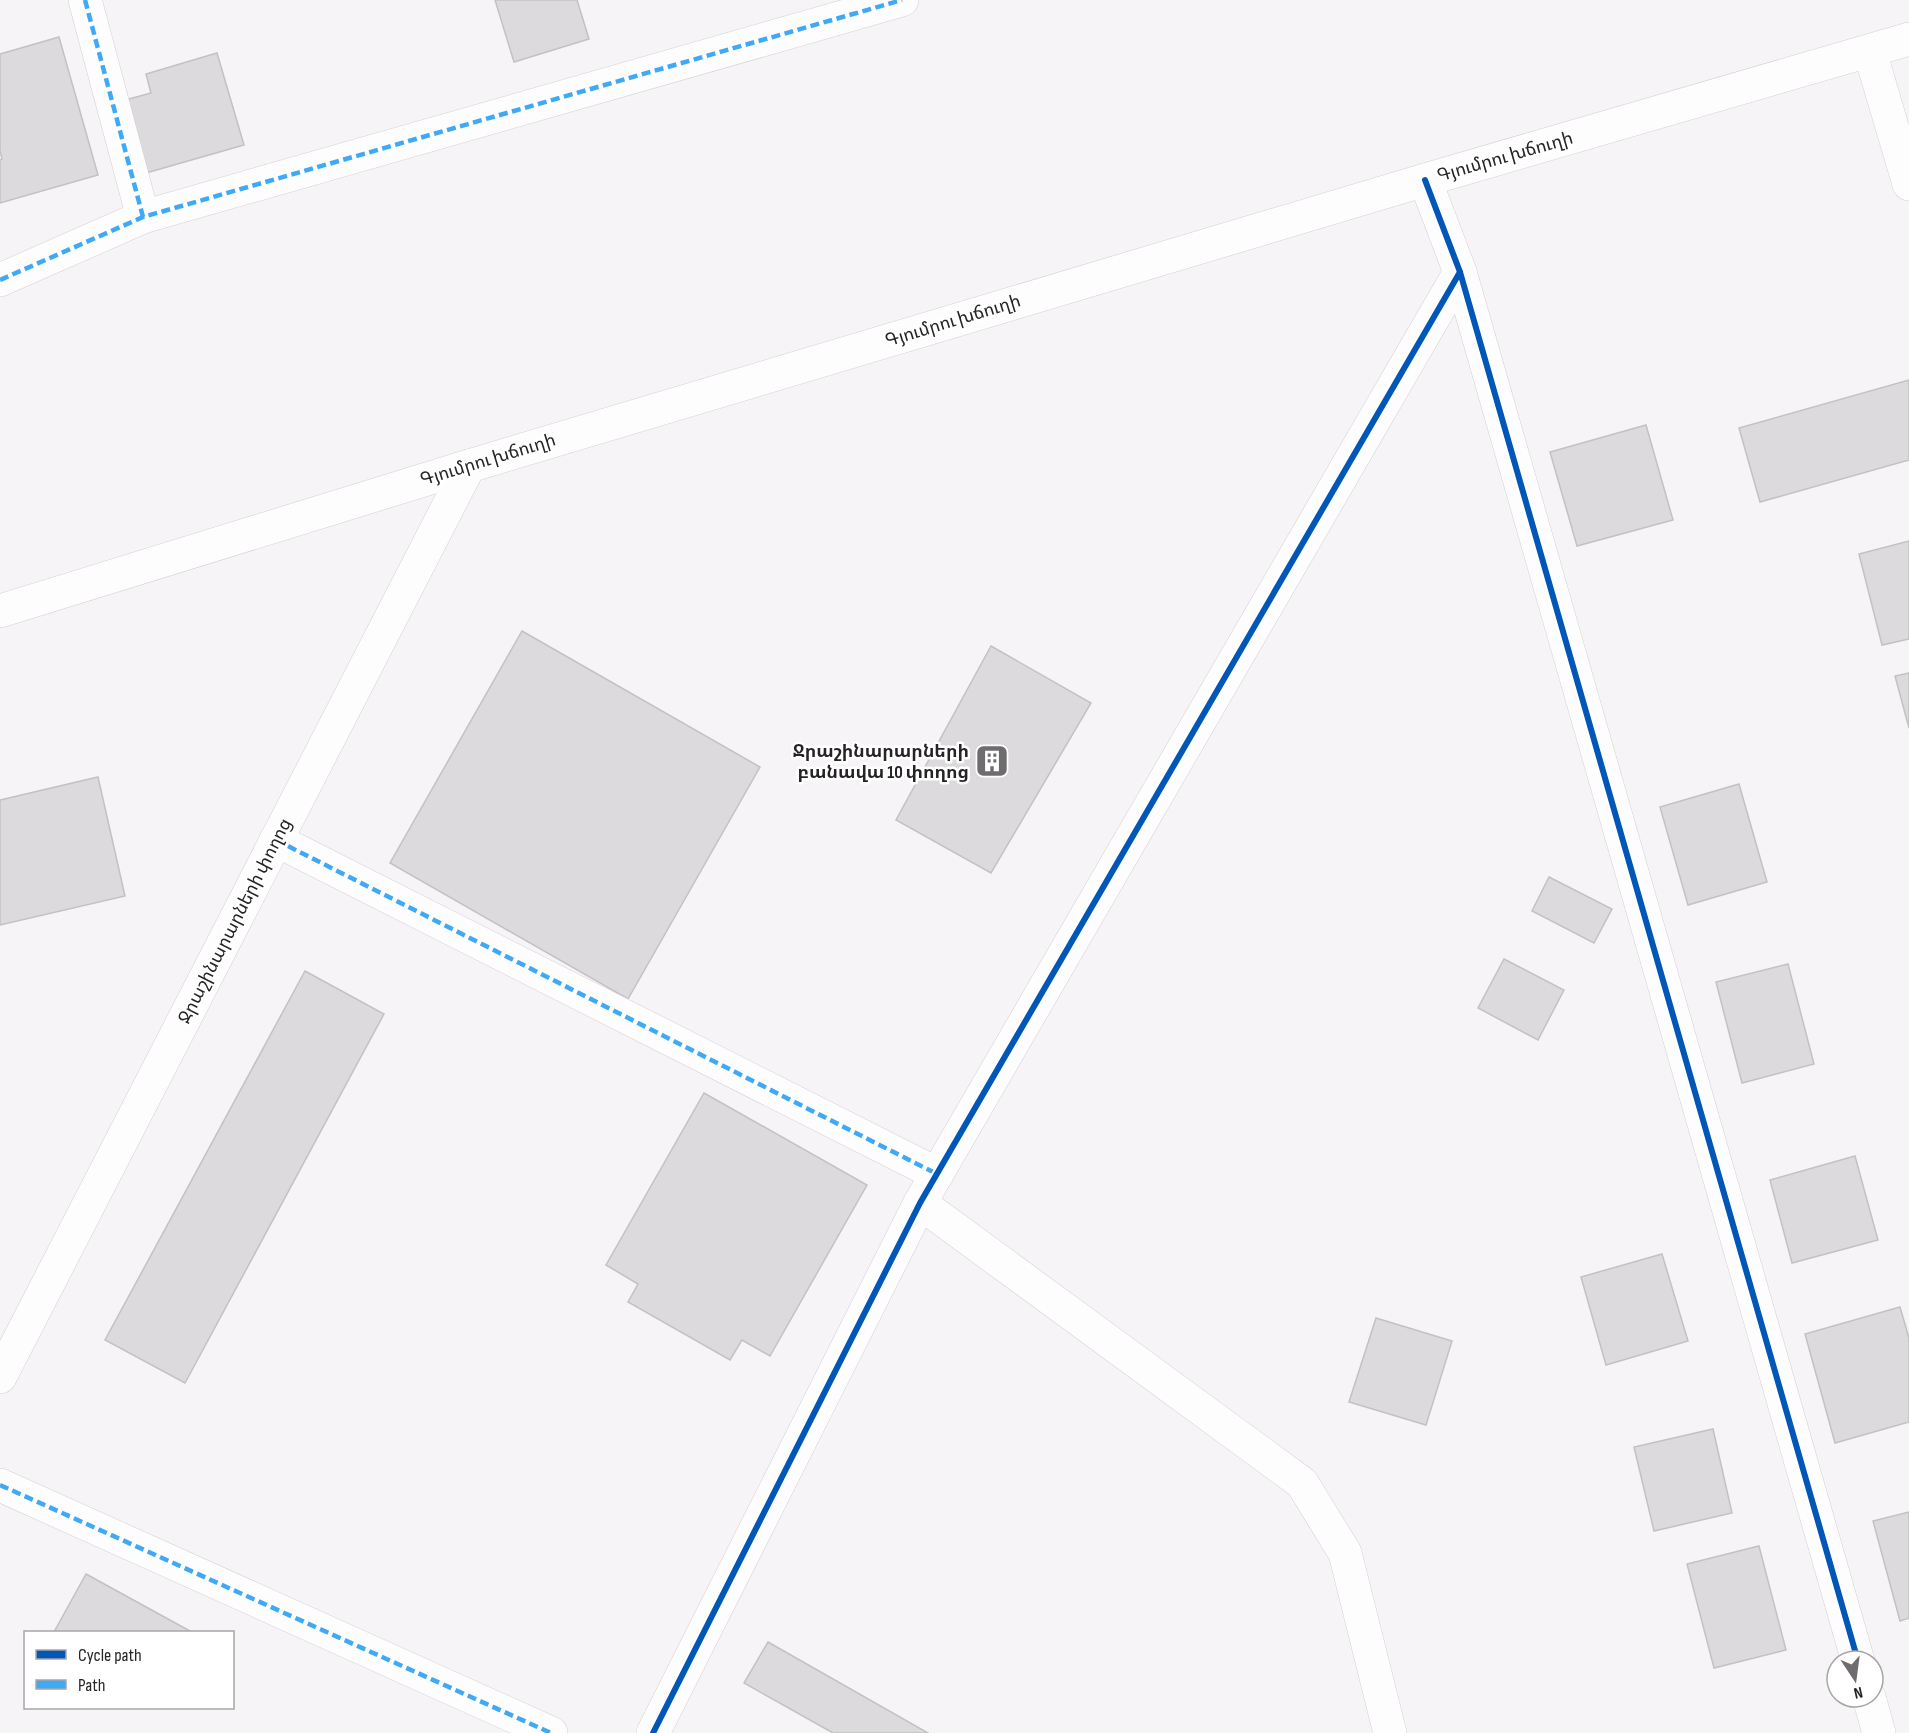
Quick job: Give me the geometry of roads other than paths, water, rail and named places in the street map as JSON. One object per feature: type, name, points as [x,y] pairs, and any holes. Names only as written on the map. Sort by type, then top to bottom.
[{"type":"street","points":[[85,0],[143,217]]},
{"type":"street","points":[[0,280],[143,217],[902,0]]},
{"type":"street","name":"Գյումրու խճուղի","points":[[0,611],[469,466],[1425,180],[1909,39]]},
{"type":"street","points":[[1870,52],[1909,184]]},
{"type":"street","points":[[1425,180],[1460,272],[1855,1649]]},
{"type":"street","points":[[653,1733],[920,1203],[1460,272]]},
{"type":"street","name":"Ջրաշինարարների փողոց","points":[[0,1377],[469,466]]},
{"type":"street","points":[[276,840],[937,1174]]},
{"type":"street","points":[[920,1203],[1302,1483],[1346,1553],[1390,1733]]},
{"type":"street","points":[[0,1485],[551,1733]]},
{"type":"street","points":[[1872,1709],[1879,1733]]},
{"type":"place","name":"Ջրաշինարարների բանավա 10 փողոց","points":[[992,761]]}]
